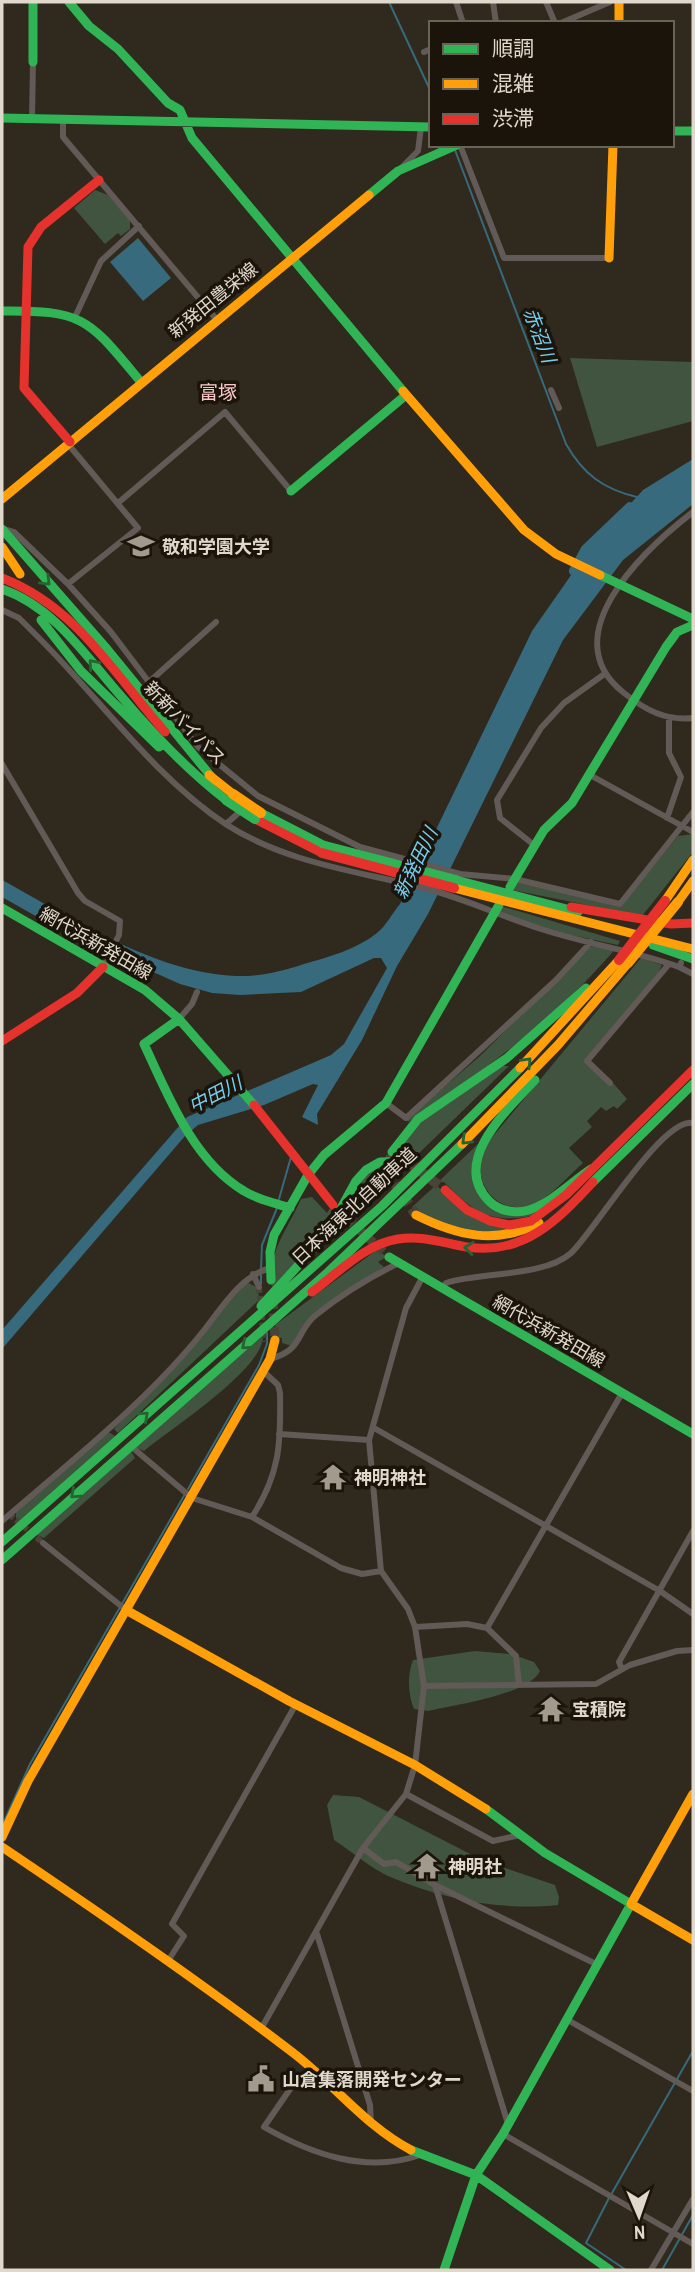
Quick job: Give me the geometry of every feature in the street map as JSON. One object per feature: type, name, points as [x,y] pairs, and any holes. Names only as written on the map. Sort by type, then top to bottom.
[{"type":"main road","points":[[33,2],[33,62]]},
{"type":"main road","points":[[69,2],[89,26],[118,49],[188,121],[192,138],[406,395],[524,530],[551,552],[693,619]]},
{"type":"main road","points":[[619,2],[619,21]]},
{"type":"main road","points":[[2,118],[426,127]]},
{"type":"main road","points":[[674,131],[693,131]]},
{"type":"main road","name":"新発田豊栄線","points":[[2,499],[398,171],[454,147]]},
{"type":"main road","points":[[609,258],[613,147]]},
{"type":"main road","points":[[69,443],[24,388],[28,247],[32,237],[99,180]]},
{"type":"main road","points":[[2,311],[61,313],[75,317],[105,340],[141,382]]},
{"type":"main road","points":[[291,491],[406,395]]},
{"type":"main road","points":[[2,529],[29,565],[103,644],[212,784]]},
{"type":"main road","points":[[2,547],[20,573]]},
{"type":"main road","name":"新新バイパス","points":[[2,578],[45,598],[78,627],[153,720],[212,784]]},
{"type":"main road","name":"新新バイパス","points":[[2,589],[12,591],[47,615],[212,784],[258,816],[324,850],[693,949]]},
{"type":"main road","points":[[41,620],[54,641],[98,688],[187,774],[212,784]]},
{"type":"main road","points":[[512,883],[534,845],[572,803],[677,632],[693,625]]},
{"type":"main road","name":"日本海東北自動車道","points":[[2,1560],[167,1412],[264,1330],[482,1125],[613,982],[632,942],[693,860]]},
{"type":"main road","name":"日本海東北自動車道","points":[[2,1542],[402,1187],[524,1065],[678,902],[693,881]]},
{"type":"main road","points":[[536,905],[671,924],[693,923]]},
{"type":"main road","points":[[536,905],[555,918],[693,959]]},
{"type":"main road","name":"新新バイパス","points":[[536,905],[693,942]]},
{"type":"main road","name":"網代浜新発田線","points":[[2,908],[106,962],[179,1019],[242,1090],[332,1205]]},
{"type":"main road","points":[[271,1280],[270,1252],[274,1235],[308,1175],[324,1155],[386,1103],[497,909]]},
{"type":"main road","points":[[392,1152],[398,1137],[413,1124],[478,1081],[621,961]]},
{"type":"main road","points":[[2,1041],[78,993],[106,962]]},
{"type":"main road","points":[[593,1173],[536,1208],[521,1212],[506,1211],[491,1203],[478,1182],[476,1165],[487,1136],[613,982]]},
{"type":"main road","points":[[179,1019],[144,1044],[188,1128],[226,1180],[244,1192],[290,1208]]},
{"type":"main road","points":[[445,1190],[467,1210],[490,1221],[510,1225],[531,1221],[593,1173],[690,1084],[693,1068]]},
{"type":"main road","points":[[176,1388],[308,1257],[327,1234],[356,1181],[366,1170],[380,1162],[407,1161]]},
{"type":"main road","points":[[416,1215],[445,1231],[467,1237],[512,1235],[554,1214],[593,1173]]},
{"type":"main road","points":[[264,1330],[381,1244],[417,1238],[467,1249],[489,1250],[538,1235],[559,1219],[593,1173]]},
{"type":"main road","name":"網代浜新発田線","points":[[393,1261],[693,1434]]},
{"type":"main road","points":[[2,1837],[28,1781],[270,1359],[275,1340]]},
{"type":"main road","points":[[126,1610],[296,1704],[415,1765],[475,1802],[520,1835],[693,1940]]},
{"type":"main road","points":[[444,2270],[476,2175],[506,2130],[693,1794]]},
{"type":"main road","points":[[2,1847],[261,2029],[314,2071],[371,2124],[420,2155],[476,2175],[610,2270]]},
{"type":"street","points":[[456,2],[462,21]]},
{"type":"street","points":[[493,2],[498,21]]},
{"type":"street","points":[[546,2],[554,21]]},
{"type":"street","points":[[566,21],[610,2]]},
{"type":"street","points":[[32,119],[33,62]]},
{"type":"street","points":[[63,120],[63,136],[217,320]]},
{"type":"street","points":[[398,171],[418,151],[426,127]]},
{"type":"street","points":[[460,147],[504,258],[609,258]]},
{"type":"street","points":[[75,317],[101,261],[139,226]]},
{"type":"street","points":[[551,390],[559,408]]},
{"type":"street","points":[[118,503],[225,412],[291,491]]},
{"type":"street","points":[[68,584],[138,528],[69,443]]},
{"type":"street","points":[[693,512],[636,563],[619,583],[602,611],[598,632],[603,675],[633,700],[669,718],[693,718]]},
{"type":"street","points":[[2,529],[14,532],[68,584],[149,682],[198,747],[258,796],[360,847],[387,855],[455,884],[497,909],[591,942],[680,965],[693,974]]},
{"type":"street","points":[[2,610],[19,618],[70,668],[175,784],[226,824],[284,854],[382,878],[455,884],[512,883],[620,904],[693,812]]},
{"type":"street","points":[[149,682],[216,622]]},
{"type":"street","points":[[534,845],[500,818],[497,800],[541,728],[564,703],[603,675]]},
{"type":"street","points":[[667,818],[681,777],[669,753],[669,718]]},
{"type":"street","points":[[2,764],[78,893],[85,901],[120,920],[119,936],[106,962]]},
{"type":"street","points":[[590,775],[693,832]]},
{"type":"street","points":[[226,824],[258,796]]},
{"type":"street","points":[[343,869],[360,847]]},
{"type":"street","points":[[386,1103],[406,1118],[556,980],[591,942]]},
{"type":"street","points":[[610,1083],[587,1061],[668,964]]},
{"type":"street","points":[[179,1019],[192,1004],[197,992]]},
{"type":"street","points":[[442,1289],[446,1283],[468,1276],[539,1267],[561,1260],[595,1224],[636,1167],[680,1125],[693,1123]]},
{"type":"street","points":[[270,1359],[284,1355],[297,1346],[313,1317],[393,1261]]},
{"type":"street","points":[[2,1521],[186,1353],[253,1274],[270,1268]]},
{"type":"street","points":[[253,1274],[259,1287]]},
{"type":"street","points":[[261,2029],[363,1848],[406,1794],[415,1765],[424,1686],[415,1627],[408,1609],[381,1571],[369,1440],[406,1308],[422,1278]]},
{"type":"street","points":[[251,1517],[276,1472],[279,1434],[278,1385],[263,1371]]},
{"type":"street","points":[[487,1628],[622,1393]]},
{"type":"street","points":[[108,1427],[115,1432]]},
{"type":"street","points":[[374,1428],[660,1591],[693,1614]]},
{"type":"street","points":[[279,1434],[369,1440]]},
{"type":"street","points":[[133,1448],[192,1499],[251,1517],[341,1567],[362,1574],[381,1571]]},
{"type":"street","points":[[622,1669],[619,1662],[693,1531]]},
{"type":"street","points":[[43,1543],[126,1610]]},
{"type":"street","points":[[415,1627],[467,1624],[487,1628],[516,1656],[519,1685]]},
{"type":"street","points":[[424,1686],[596,1684],[622,1669],[677,1651],[693,1650]]},
{"type":"street","points":[[167,1961],[184,1936],[172,1924],[296,1704]]},
{"type":"street","points":[[406,1794],[493,1841],[520,1835]]},
{"type":"street","points":[[363,1848],[384,1864],[396,1862],[435,1885],[596,1964]]},
{"type":"street","points":[[435,1885],[506,2130],[693,2244]]},
{"type":"street","points":[[316,1934],[370,2105],[371,2124]]},
{"type":"street","points":[[566,2019],[693,2091]]},
{"type":"street","points":[[314,2071],[299,2076],[264,2127],[308,2151],[337,2159],[398,2163],[420,2155]]},
{"type":"street","points":[[651,2270],[693,2199]]},
{"type":"green space","points":[[95,190],[108,195],[130,220],[130,229],[121,236],[118,233],[105,244],[74,208]]},
{"type":"green space","points":[[570,358],[693,362],[693,421],[597,447]]},
{"type":"green space","points":[[693,834],[693,852],[642,916],[512,890],[515,882],[621,906],[678,836]]},
{"type":"green space","points":[[501,906],[620,941],[618,945],[557,932],[500,914]]},
{"type":"green space","points":[[598,945],[616,948],[569,998],[492,1063],[408,1122],[407,1119],[480,1056],[590,947]]},
{"type":"green space","points":[[641,958],[662,965],[658,973],[584,1061],[614,1084],[627,1099],[617,1109],[614,1106],[606,1111],[601,1107],[587,1121],[592,1127],[569,1148],[583,1163],[552,1192],[532,1205],[511,1207],[502,1203],[487,1191],[483,1182],[482,1158],[489,1141]]},
{"type":"green space","points":[[502,1066],[509,1066],[413,1159],[395,1155],[403,1141],[427,1116]]},
{"type":"green space","points":[[480,1142],[473,1167],[491,1207],[535,1211],[532,1216],[493,1217],[464,1201],[444,1182],[437,1183]]},
{"type":"green space","points":[[390,1163],[391,1179],[367,1203],[360,1204],[363,1186],[357,1182],[361,1177]]},
{"type":"green space","points":[[436,1185],[469,1215],[523,1225],[494,1233],[469,1232],[416,1213],[412,1207]]},
{"type":"green space","points":[[312,1197],[327,1213],[332,1205],[335,1208],[316,1241],[272,1287],[275,1252],[301,1199]]},
{"type":"green space","points":[[378,1249],[386,1257],[378,1262],[384,1267],[315,1313],[292,1346],[282,1343],[282,1338],[276,1338],[275,1325]]},
{"type":"green space","points":[[247,1282],[258,1288],[259,1300],[118,1433],[114,1429]]},
{"type":"green space","points":[[263,1336],[259,1350],[248,1365],[214,1398],[144,1451],[134,1447]]},
{"type":"green space","points":[[107,1431],[115,1436],[19,1521],[16,1518],[16,1512]]},
{"type":"green space","points":[[130,1449],[135,1458],[44,1538],[35,1534]]},
{"type":"green space","points":[[475,1651],[511,1654],[534,1662],[540,1671],[521,1687],[506,1693],[428,1711],[414,1709],[409,1685],[413,1660]]},
{"type":"green space","points":[[333,1795],[359,1797],[484,1861],[555,1885],[559,1897],[558,1905],[493,1905],[450,1897],[388,1876],[334,1840],[327,1805]]},
{"type":"water","points":[[138,238],[171,278],[143,301],[110,262]]},
{"type":"water","points":[[693,459],[693,504],[623,560],[563,640],[428,914],[397,966],[362,1040],[317,1114],[318,1125],[302,1117],[318,1085],[313,1084],[264,1105],[198,1125],[185,1136],[2,1349],[2,1330],[187,1117],[331,1055],[344,1044],[387,968],[381,958],[374,958],[301,992],[240,995],[212,993],[180,984],[48,923],[2,897],[2,880],[115,941],[175,965],[206,973],[245,976],[271,973],[333,955],[369,939],[383,927],[400,904],[532,631],[590,548],[643,490]]},
{"type":"waterway","name":"赤沼川","points":[[389,2],[429,88]]},
{"type":"waterway","name":"赤沼川","points":[[455,150],[566,444],[579,464],[595,479],[614,490],[637,497]]},
{"type":"waterway","name":"新発田川","points":[[574,571],[586,549],[630,507]]},
{"type":"waterway","points":[[279,1199],[291,1157]]},
{"type":"waterway","points":[[261,1269],[262,1245],[277,1208]]},
{"type":"waterway","points":[[261,1275],[261,1284]]},
{"type":"waterway","points":[[188,1489],[259,1365],[267,1344],[267,1333]]},
{"type":"waterway","points":[[2,1826],[30,1764],[185,1494]]},
{"type":"waterway","points":[[612,2193],[693,2051]]},
{"type":"waterway","points":[[609,2198],[586,2243],[626,2270]]},
{"type":"waterway","points":[[662,2270],[693,2215]]},
{"type":"tunnel","points":[[391,1155],[390,1176],[416,1215]]},
{"type":"tunnel","points":[[407,1161],[445,1190]]},
{"type":"tunnel","points":[[337,1209],[389,1257]]},
{"type":"tunnel","points":[[259,1287],[264,1342]]},
{"type":"tunnel","points":[[273,1300],[275,1340]]},
{"type":"tunnel","points":[[9,1514],[43,1543]]},
{"type":"traffic: fast","points":[[33,2],[33,62]]},
{"type":"traffic: fast","points":[[69,2],[89,26],[118,49],[168,103],[180,110],[192,138],[403,391]]},
{"type":"traffic: fast","points":[[2,118],[429,127]]},
{"type":"traffic: fast","points":[[674,131],[693,131]]},
{"type":"traffic: fast","points":[[369,195],[398,171],[452,147]]},
{"type":"traffic: fast","points":[[2,311],[52,313],[83,323],[109,345],[141,382]]},
{"type":"traffic: fast","points":[[291,491],[406,395]]},
{"type":"traffic: fast","points":[[2,529],[107,649],[214,780]]},
{"type":"traffic: fast","points":[[600,575],[693,619]]},
{"type":"traffic: fast","points":[[2,589],[21,597],[53,620],[157,737],[226,800]]},
{"type":"traffic: fast","points":[[41,620],[81,671],[159,747]]},
{"type":"traffic: fast","points":[[510,887],[544,830],[572,803],[666,647],[677,632],[693,625]]},
{"type":"traffic: fast","points":[[226,800],[255,819]]},
{"type":"traffic: fast","points":[[261,813],[325,846]]},
{"type":"traffic: fast","points":[[325,846],[456,880]]},
{"type":"traffic: fast","points":[[456,880],[578,912]]},
{"type":"traffic: fast","points":[[271,1280],[270,1252],[274,1235],[308,1175],[324,1155],[386,1103],[499,905]]},
{"type":"traffic: fast","points":[[2,908],[145,990],[179,1019],[254,1105]]},
{"type":"traffic: fast","points":[[653,945],[693,959]]},
{"type":"traffic: fast","points":[[392,1152],[418,1119],[507,1058],[586,988]]},
{"type":"traffic: fast","points":[[179,1019],[144,1044],[184,1125],[210,1163],[226,1178],[255,1197],[290,1208]]},
{"type":"traffic: fast","points":[[2,1542],[382,1206],[520,1068]]},
{"type":"traffic: fast","points":[[535,1080],[487,1136],[479,1153],[476,1169],[479,1186],[489,1201],[498,1207],[513,1212],[524,1211],[546,1202],[591,1169]]},
{"type":"traffic: fast","points":[[593,1182],[693,1084]]},
{"type":"traffic: fast","points":[[2,1560],[327,1273],[462,1144]]},
{"type":"traffic: fast","points":[[261,1306],[327,1234],[356,1181],[366,1170],[380,1162],[407,1161]]},
{"type":"traffic: fast","points":[[389,1257],[693,1434]]},
{"type":"traffic: fast","points":[[444,2270],[476,2175],[503,2134],[631,1904],[545,1853],[486,1809]]},
{"type":"traffic: fast","points":[[411,2150],[476,2175],[610,2270]]},
{"type":"traffic: slow","points":[[619,2],[619,21]]},
{"type":"traffic: slow","points":[[609,258],[613,147]]},
{"type":"traffic: slow","points":[[2,499],[369,195]]},
{"type":"traffic: slow","points":[[403,391],[524,530],[556,554],[600,575]]},
{"type":"traffic: slow","points":[[2,547],[20,574]]},
{"type":"traffic: slow","points":[[209,775],[233,794]]},
{"type":"traffic: slow","points":[[233,794],[261,813]]},
{"type":"traffic: slow","points":[[665,901],[693,860]]},
{"type":"traffic: slow","points":[[678,902],[693,881]]},
{"type":"traffic: slow","points":[[454,888],[693,949]]},
{"type":"traffic: slow","points":[[628,963],[678,902]]},
{"type":"traffic: slow","points":[[520,1068],[619,960]]},
{"type":"traffic: slow","points":[[462,1144],[558,1045],[628,963]]},
{"type":"traffic: slow","points":[[416,1215],[462,1233],[492,1236],[523,1230],[539,1223]]},
{"type":"traffic: slow","points":[[2,1837],[28,1781],[270,1359],[275,1340]]},
{"type":"traffic: slow","points":[[126,1610],[289,1701],[415,1765],[486,1809]]},
{"type":"traffic: slow","points":[[693,1794],[631,1904],[693,1940]]},
{"type":"traffic: slow","points":[[2,1847],[257,2025],[307,2064],[378,2128],[411,2150]]},
{"type":"traffic: jam","points":[[70,442],[24,388],[28,247],[41,227],[99,180]]},
{"type":"traffic: jam","points":[[2,578],[52,606],[73,624],[111,665],[165,732]]},
{"type":"traffic: jam","points":[[255,819],[322,853]]},
{"type":"traffic: jam","points":[[322,853],[454,888]]},
{"type":"traffic: jam","points":[[619,960],[665,901]]},
{"type":"traffic: jam","points":[[571,907],[671,924],[693,923]]},
{"type":"traffic: jam","points":[[2,1041],[77,993],[103,967]]},
{"type":"traffic: jam","points":[[445,1190],[467,1210],[490,1221],[510,1225],[531,1221],[566,1195],[693,1070]]},
{"type":"traffic: jam","points":[[254,1105],[333,1205]]},
{"type":"traffic: jam","points":[[312,1292],[363,1253],[398,1239],[415,1238],[487,1248],[522,1240],[553,1222],[593,1182]]},
{"type":"place","name":"敬和学園大学","points":[[141,546]]},
{"type":"place","name":"神明神社","points":[[333,1477]]},
{"type":"place","name":"宝積院","points":[[551,1709]]},
{"type":"place","name":"神明社","points":[[427,1866]]},
{"type":"place","name":"山倉集落開発センター","points":[[261,2079]]},
{"type":"district","name":"富塚","points":[[218,392]]},
{"type":"water label","name":"中田川","points":[[215,1094]]}]
